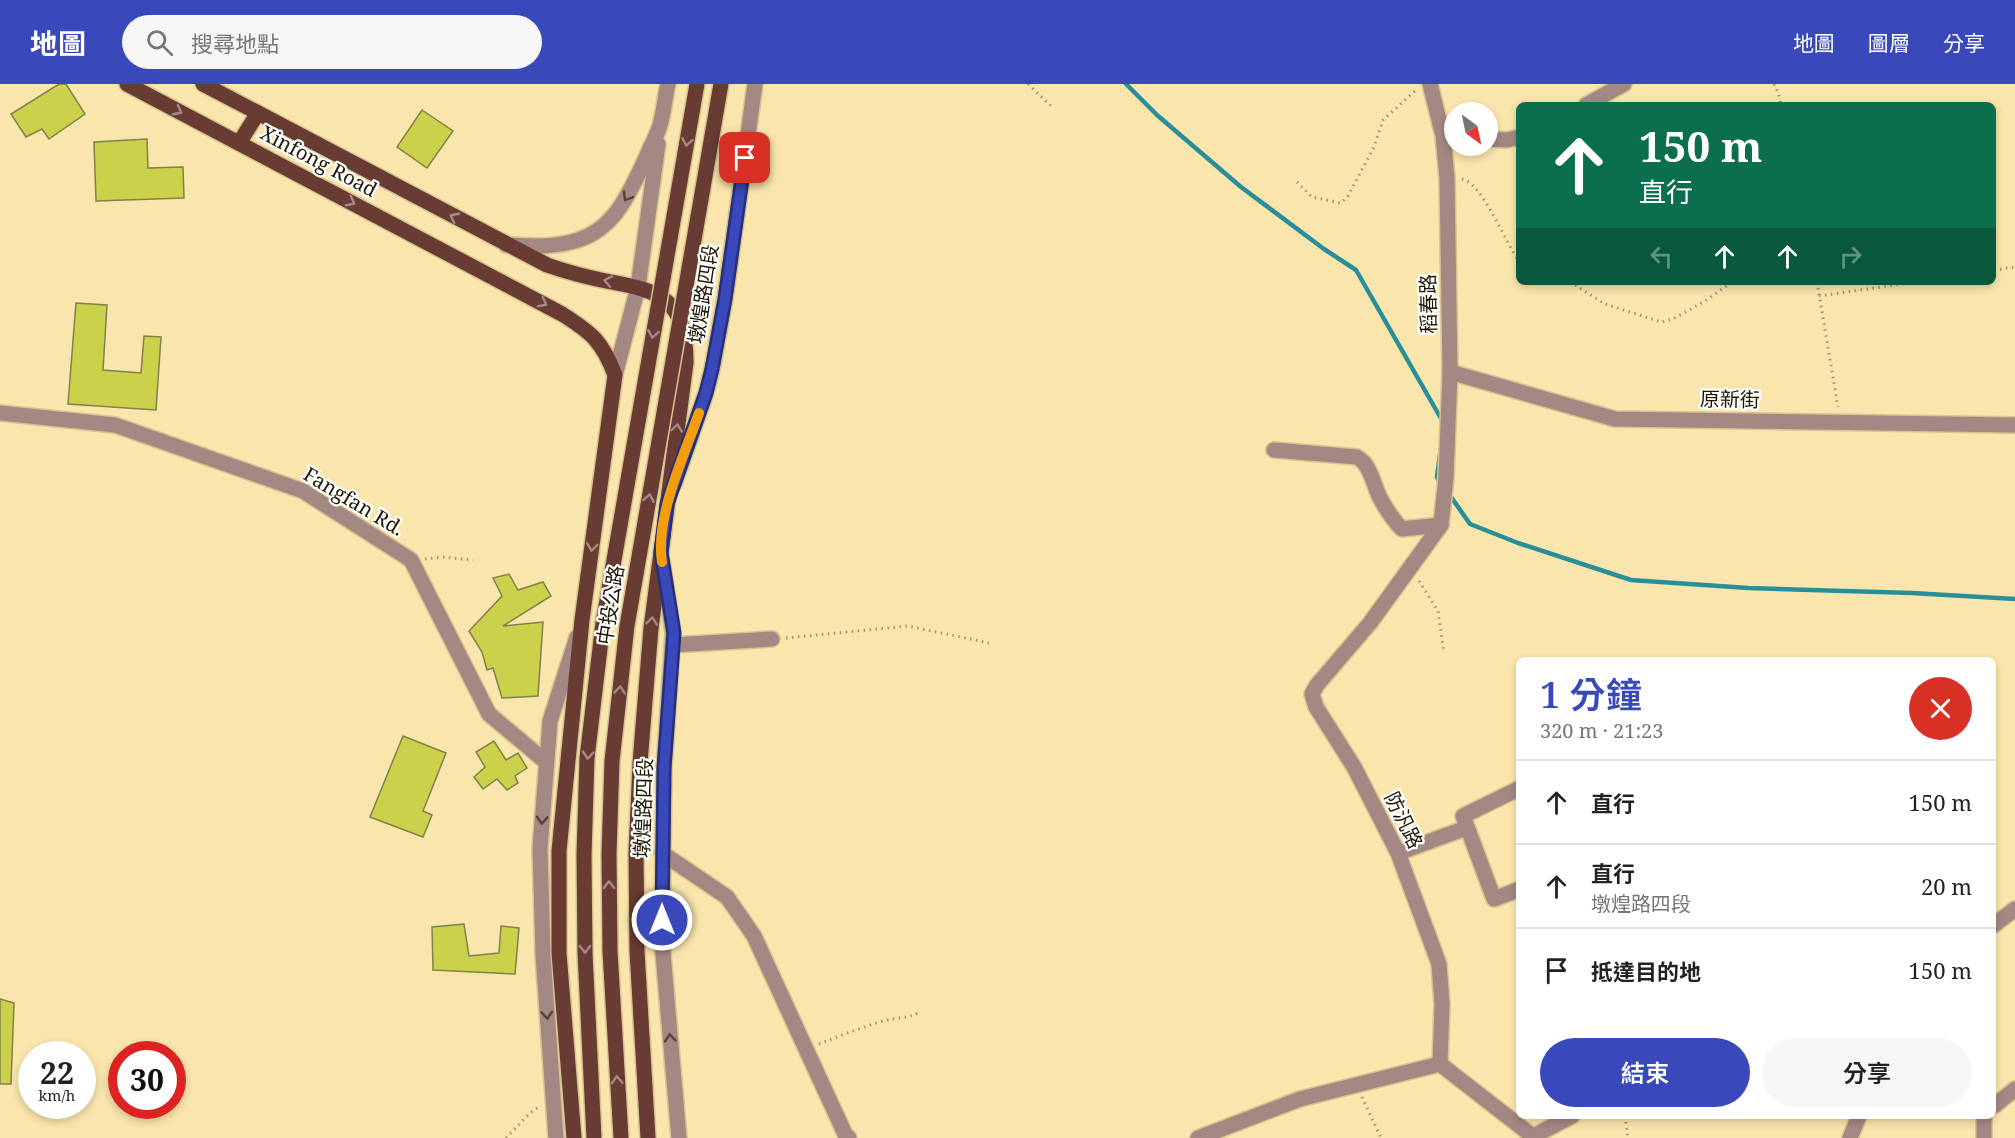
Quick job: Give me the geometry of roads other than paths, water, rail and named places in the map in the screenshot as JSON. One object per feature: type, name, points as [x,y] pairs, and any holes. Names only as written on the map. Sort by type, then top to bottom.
[{"type":"main road","name":"Xinfong Road","points":[[127,84],[492,275],[583,327],[597,339],[608,356],[615,375]]},
{"type":"main road","name":"Xinfong Road","points":[[203,84],[547,265],[564,271],[638,287],[659,296],[676,312],[683,328],[686,363],[651,628],[636,853],[637,951],[649,1138]]},
{"type":"main road","name":"中投公路","points":[[594,1138],[585,953],[584,855],[587,758],[603,623],[697,84]]},
{"type":"main road","name":"中投公路","points":[[621,1138],[610,951],[609,854],[612,761],[627,626],[721,84]]},
{"type":"main road","points":[[239,143],[258,113]]},
{"type":"main road","points":[[573,1138],[559,953],[559,851],[582,620],[615,375]]},
{"type":"street","points":[[615,375],[638,287],[668,84]]},
{"type":"street","name":"墩煌路四段","points":[[667,504],[706,393],[712,369],[725,299],[754,84]]},
{"type":"street","name":"稻春路","points":[[1430,84],[1444,123]]},
{"type":"street","points":[[1591,102],[1624,84]]},
{"type":"street","points":[[506,245],[547,247],[562,245],[598,230],[617,213],[628,197],[660,126]]},
{"type":"street","points":[[1498,140],[1516,138]]},
{"type":"street","name":"稻春路","points":[[1440,525],[1446,477],[1450,372],[1448,156]]},
{"type":"street","name":"原新街","points":[[1450,372],[1615,419],[2015,425]]},
{"type":"street","name":"Fangfan Rd.","points":[[0,413],[115,425],[303,491],[411,560],[489,714],[546,762]]},
{"type":"street","points":[[1274,450],[1357,457],[1365,462],[1381,499],[1402,530],[1440,525]]},
{"type":"street","name":"防汎路","points":[[1440,525],[1370,623],[1317,685],[1312,694],[1316,707],[1354,767],[1398,853],[1439,964],[1442,1004],[1440,1064]]},
{"type":"street","name":"墩煌路四段","points":[[661,552],[674,633],[664,768],[662,942],[679,1138]]},
{"type":"street","points":[[556,1138],[543,955],[540,848],[550,721],[582,620]]},
{"type":"street","points":[[673,645],[772,639]]},
{"type":"street","points":[[1516,790],[1463,816],[1494,899],[1516,891]]},
{"type":"street","points":[[1398,853],[1466,828]]},
{"type":"street","points":[[662,853],[727,897],[754,936],[845,1134],[849,1138]]},
{"type":"street","points":[[1996,923],[2015,909]]},
{"type":"street","points":[[1198,1138],[1300,1099],[1440,1064],[1535,1137],[1567,1119]]},
{"type":"street","points":[[1996,1104],[2015,1089]]},
{"type":"street","points":[[1850,1138],[1858,1119]]},
{"type":"street","points":[[1984,1119],[1984,1138]]},
{"type":"waterway","points":[[1126,84],[1157,115],[1241,187],[1356,270],[1443,422]]},
{"type":"waterway","points":[[1440,454],[1437,477],[1440,483]]},
{"type":"waterway","points":[[1449,494],[1470,524],[1518,543],[1631,580],[1748,588],[2015,599]]}]
